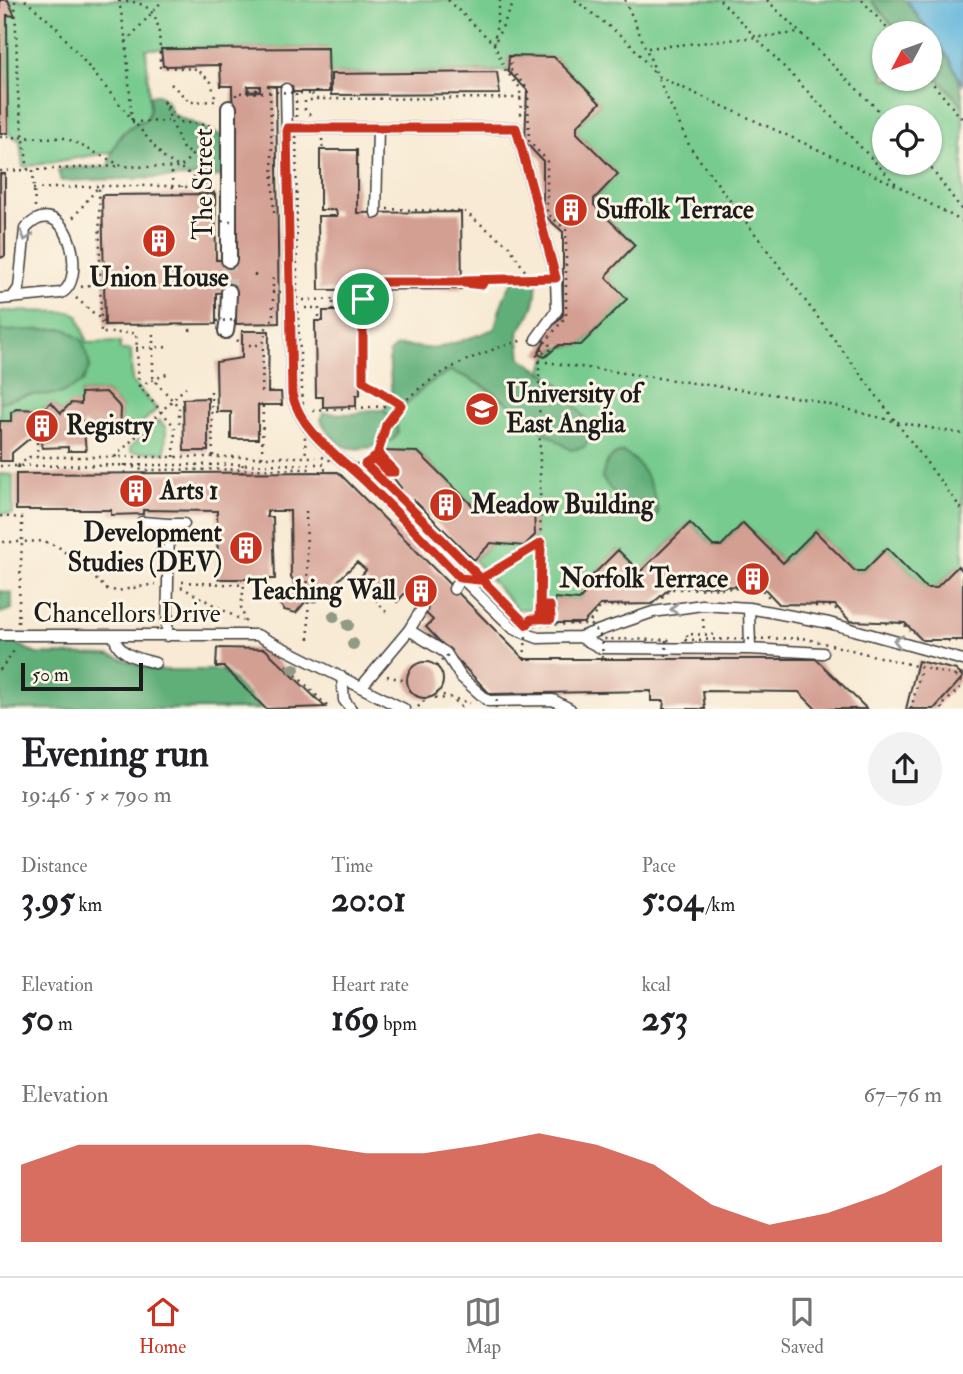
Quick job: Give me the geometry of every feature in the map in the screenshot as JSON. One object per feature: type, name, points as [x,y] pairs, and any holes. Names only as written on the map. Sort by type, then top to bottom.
[{"type":"street","name":"The Street","points":[[222,105],[229,128],[229,260]]},
{"type":"street","points":[[227,323],[229,292]]},
{"type":"lane","points":[[286,91],[294,304],[292,394],[296,411],[310,430],[514,629],[538,638],[580,637],[653,612],[702,605],[749,608],[829,623],[963,660]]},
{"type":"lane","points":[[287,128],[516,128],[556,278],[557,310],[534,342]]},
{"type":"lane","points":[[377,211],[378,128]]},
{"type":"lane","points":[[0,299],[12,298],[67,290],[72,283],[70,235],[66,227],[51,219],[36,221],[25,229],[19,288],[12,298]]},
{"type":"lane","points":[[142,522],[184,524]]},
{"type":"lane","points":[[167,636],[169,524]]},
{"type":"lane","points":[[451,586],[460,578]]},
{"type":"lane","points":[[749,608],[750,649]]},
{"type":"lane","points":[[362,686],[425,612]]},
{"type":"lane","points":[[409,630],[446,653],[466,682],[488,701],[553,700],[570,709]]},
{"type":"lane","name":"Chancellors Drive","points":[[0,635],[257,635],[404,709]]},
{"type":"lane","points":[[114,637],[118,648],[130,656],[155,663]]},
{"type":"lane","points":[[580,637],[601,648],[750,649],[824,653]]},
{"type":"lane","points":[[342,677],[344,700],[351,709]]},
{"type":"path","points":[[15,0],[18,95],[31,170],[36,221]]},
{"type":"path","points":[[25,0],[55,26],[164,158],[228,197]]},
{"type":"path","points":[[126,43],[163,0]]},
{"type":"path","points":[[448,0],[494,44],[506,71],[520,88],[523,113],[516,128]]},
{"type":"path","points":[[494,44],[500,0]]},
{"type":"path","points":[[494,44],[515,0]]},
{"type":"path","points":[[575,0],[629,42],[657,76],[898,186],[963,222]]},
{"type":"path","points":[[582,0],[586,8]]},
{"type":"path","points":[[625,0],[690,147],[963,511]]},
{"type":"path","points":[[720,0],[898,186]]},
{"type":"path","points":[[767,0],[873,105]]},
{"type":"path","points":[[862,0],[880,21]]},
{"type":"path","points":[[132,122],[126,43],[119,1],[144,4],[153,12],[158,27],[160,67],[197,69],[211,82],[216,96]]},
{"type":"path","points":[[648,48],[798,33]]},
{"type":"path","points":[[359,475],[378,453],[386,425],[401,405],[472,356],[534,342],[566,316],[566,230],[547,213],[547,160],[529,142],[528,89],[510,69],[512,56]]},
{"type":"path","points":[[171,84],[190,102],[222,105]]},
{"type":"path","points":[[180,92],[184,86]]},
{"type":"path","points":[[247,90],[271,92],[274,216]]},
{"type":"path","points":[[306,457],[294,304],[298,292],[286,91],[311,94],[317,99]]},
{"type":"path","points":[[939,91],[963,120]]},
{"type":"path","points":[[305,110],[305,101],[317,99],[529,98]]},
{"type":"path","points":[[229,128],[179,122],[162,99],[183,149],[193,154],[229,151]]},
{"type":"path","points":[[132,122],[169,121]]},
{"type":"path","points":[[0,137],[66,138],[122,166]]},
{"type":"path","points":[[180,168],[193,154]]},
{"type":"path","points":[[0,171],[122,166],[180,168]]},
{"type":"path","points":[[172,167],[173,194]]},
{"type":"path","points":[[936,175],[963,211]]},
{"type":"path","points":[[66,227],[99,186]]},
{"type":"path","points":[[99,186],[103,322],[101,333],[136,333],[139,386],[175,427]]},
{"type":"path","points":[[33,189],[182,186],[228,197]]},
{"type":"path","points":[[182,186],[182,194]]},
{"type":"path","points":[[377,211],[465,212],[509,246],[531,280]]},
{"type":"path","points":[[215,221],[234,221]]},
{"type":"path","points":[[262,392],[263,345],[269,321],[273,320],[273,274]]},
{"type":"path","points":[[401,405],[363,381],[363,282],[462,282],[468,281],[481,281],[483,283],[482,285],[466,285],[464,283],[465,281],[468,281],[482,281],[483,282],[482,284],[466,284],[464,283],[465,280],[556,278]]},
{"type":"path","points":[[67,290],[102,282]]},
{"type":"path","points":[[67,290],[103,322]]},
{"type":"path","points":[[349,290],[349,300]]},
{"type":"path","points":[[272,292],[298,292]]},
{"type":"path","points":[[294,304],[363,299]]},
{"type":"path","points":[[332,311],[333,300]]},
{"type":"path","points":[[294,304],[319,308],[319,321]]},
{"type":"path","points":[[190,331],[191,324]]},
{"type":"path","points":[[153,334],[153,380],[179,407],[174,457]]},
{"type":"path","points":[[242,345],[263,345]]},
{"type":"path","points":[[136,348],[171,347]]},
{"type":"path","points":[[541,619],[539,360],[807,399],[897,422],[963,434]]},
{"type":"path","points":[[139,386],[171,372]]},
{"type":"path","points":[[115,457],[186,387]]},
{"type":"path","points":[[211,391],[213,457]]},
{"type":"path","points":[[262,457],[263,405]]},
{"type":"path","points":[[296,411],[401,405]]},
{"type":"path","points":[[37,428],[37,457]]},
{"type":"path","points":[[322,457],[340,464],[365,464],[374,458],[388,472],[395,472],[378,453]]},
{"type":"path","points":[[168,465],[169,456]]},
{"type":"path","points":[[18,466],[29,457],[312,457]]},
{"type":"path","points":[[125,457],[125,473]]},
{"type":"path","points":[[243,457],[244,469]]},
{"type":"path","points":[[127,464],[142,470],[184,471],[319,465]]},
{"type":"path","points":[[0,466],[127,464],[312,469],[312,472]]},
{"type":"path","points":[[365,464],[527,625],[590,624],[603,639],[602,658]]},
{"type":"path","points":[[306,465],[306,472]]},
{"type":"path","points":[[18,466],[19,474]]},
{"type":"path","points":[[320,472],[320,469],[331,470]]},
{"type":"path","points":[[391,478],[386,478],[397,490],[396,483]]},
{"type":"path","points":[[18,625],[22,542],[22,518],[19,516],[19,510]]},
{"type":"path","points":[[306,511],[309,640]]},
{"type":"path","points":[[0,516],[19,516]]},
{"type":"path","points":[[409,544],[427,525]]},
{"type":"path","points":[[0,542],[44,541],[60,548],[107,589],[117,591],[166,583]]},
{"type":"path","points":[[460,578],[479,580],[541,543]]},
{"type":"path","points":[[456,554],[462,548]]},
{"type":"path","points":[[358,578],[386,612]]},
{"type":"path","points":[[244,579],[244,585],[241,607],[246,623],[174,583],[192,581],[244,585]]},
{"type":"path","points":[[702,605],[705,643]]},
{"type":"path","points":[[524,659],[527,625],[531,619],[545,618],[544,606],[550,606],[551,618],[541,619],[526,621],[538,638]]},
{"type":"path","points":[[687,634],[704,634]]},
{"type":"path","points":[[685,640],[803,638],[921,669],[956,676],[962,673]]},
{"type":"path","points":[[603,639],[668,640],[666,658]]},
{"type":"path","points":[[0,670],[17,645]]},
{"type":"path","points":[[436,666],[451,652]]},
{"type":"path","points":[[279,658],[328,707]]},
{"type":"path","points":[[911,709],[921,669]]},
{"type":"path","points":[[387,676],[407,681]]},
{"type":"path","points":[[943,709],[941,707],[962,688],[956,676]]},
{"type":"path","points":[[496,709],[497,693]]},
{"type":"path","points":[[436,694],[480,706]]},
{"type":"path","points":[[418,707],[428,697],[454,700],[463,709]]},
{"type":"green space","points":[[8,0],[871,0],[889,21],[872,21],[872,91],[942,91],[942,83],[963,106],[963,571],[958,566],[936,588],[926,588],[887,548],[864,571],[855,571],[815,531],[783,563],[743,523],[721,546],[713,546],[690,523],[640,572],[618,550],[580,588],[585,594],[579,600],[556,598],[555,610],[517,609],[474,560],[491,543],[524,546],[535,535],[534,508],[474,507],[418,452],[380,451],[396,421],[383,410],[392,402],[406,404],[428,384],[450,371],[490,391],[549,436],[558,383],[542,371],[544,363],[555,349],[581,345],[626,299],[607,278],[608,273],[635,245],[594,205],[594,199],[617,174],[577,133],[577,126],[600,103],[554,57],[509,56],[508,71],[329,74],[327,48],[146,49],[150,110],[146,120],[121,134],[112,152],[23,167],[20,141],[8,133],[7,15],[14,15]]},
{"type":"green space","points":[[871,0],[906,0],[921,21],[889,21]]},
{"type":"green space","points":[[942,49],[957,76],[963,106],[942,83]]},
{"type":"green space","points":[[157,94],[166,100],[172,114],[222,136],[223,176],[61,181],[58,171],[63,168],[108,167],[120,138],[131,127],[146,120],[150,110],[150,96]]},
{"type":"green space","points":[[523,270],[536,276],[536,292],[533,306],[518,332],[521,358],[558,383],[593,429],[585,447],[571,450],[483,386],[450,371],[428,384],[406,404],[392,402],[389,353],[397,346],[437,348],[495,328],[504,297]]},
{"type":"green space","points":[[0,311],[71,312],[78,315],[87,343],[120,342],[120,350],[131,350],[132,381],[157,409],[127,437],[120,433],[121,408],[106,392],[81,393],[81,404],[71,404],[61,413],[51,403],[43,410],[16,409],[11,413],[11,421],[0,421]]},
{"type":"green space","points":[[66,329],[83,341],[90,366],[82,383],[60,394],[28,395],[0,402],[0,331]]},
{"type":"green space","points":[[383,410],[396,421],[398,432],[392,440],[362,449],[346,447],[339,443],[321,420],[323,413],[353,414]]},
{"type":"green space","points":[[159,420],[166,428],[165,452],[131,452],[130,447]]},
{"type":"green space","points":[[622,452],[636,462],[647,478],[658,514],[648,518],[633,511],[616,497],[602,478],[608,461]]},
{"type":"green space","points":[[0,474],[13,475],[13,514],[0,514]]},
{"type":"green space","points":[[0,591],[12,593],[12,609],[0,613]]},
{"type":"green space","points":[[10,640],[36,654],[110,655],[155,670],[223,670],[262,709],[0,709],[0,644]]},
{"type":"water","points":[[906,0],[963,0],[963,85],[942,49],[942,21],[922,21]]},
{"type":"building","points":[[0,0],[8,0],[15,16],[7,15],[8,133],[0,133]]},
{"type":"building","points":[[328,48],[329,92],[293,92],[292,86],[267,86],[276,87],[279,323],[236,324],[235,292],[216,293],[216,324],[105,325],[102,195],[215,194],[216,260],[235,260],[232,86],[221,86],[220,65],[163,66],[161,49]],"holes":[[[248,86],[260,86],[260,91],[247,92]]]},
{"type":"building","name":"Suffolk Terrace","points":[[509,56],[554,57],[600,103],[577,126],[577,133],[618,174],[594,199],[594,205],[635,245],[608,273],[607,278],[627,299],[581,345],[559,345],[545,357],[538,354],[544,343],[543,336],[563,315],[563,232],[543,214],[543,161],[525,142],[527,90],[508,71]]},
{"type":"building","points":[[497,72],[500,94],[331,95],[331,74]]},
{"type":"building","points":[[320,150],[357,150],[357,213],[461,212],[462,289],[319,290],[318,216],[337,216],[336,210],[320,210]]},
{"type":"building","points":[[0,174],[5,174],[5,256],[0,258]]},
{"type":"building","points":[[323,311],[359,311],[360,395],[356,395],[356,406],[323,407],[323,397],[316,397],[315,321],[323,321]]},
{"type":"building","points":[[242,331],[269,331],[268,392],[281,392],[282,405],[258,405],[258,439],[231,439],[231,412],[217,412],[216,362],[242,358]]},
{"type":"building","name":"Registry","points":[[106,392],[121,408],[120,433],[97,436],[83,422],[86,451],[68,451],[68,447],[42,448],[39,428],[35,428],[35,434],[12,453],[12,461],[0,461],[0,421],[11,421],[11,413],[16,409],[43,410],[51,402],[61,413],[71,403],[81,404],[81,393]]},
{"type":"building","points":[[208,398],[208,451],[184,451],[183,399]]},
{"type":"building","name":"Meadow Building","points":[[380,451],[418,452],[474,507],[534,508],[535,535],[524,546],[491,543],[474,560],[414,500],[411,503],[398,491],[401,488],[393,477],[395,466]]},
{"type":"building","name":"Teaching Wall","points":[[338,472],[524,659],[816,659],[867,709],[816,709],[799,692],[703,691],[705,709],[663,709],[664,701],[651,701],[651,691],[490,694],[426,627],[433,620],[405,593],[397,602],[383,587],[378,593],[361,576],[366,570],[357,562],[317,601],[305,602],[296,613],[284,610],[279,602],[281,594],[293,587],[294,581],[291,577],[290,511],[267,511],[267,517],[273,517],[275,579],[218,579],[217,511],[143,510],[143,514],[111,515],[111,510],[16,510],[16,474]]},
{"type":"building","name":"Norfolk Terrace","points":[[690,523],[713,546],[721,546],[743,523],[783,563],[815,531],[855,571],[864,571],[887,548],[926,588],[936,588],[958,566],[963,571],[963,640],[922,640],[905,623],[850,621],[835,605],[779,604],[762,586],[671,587],[652,604],[600,605],[583,623],[555,623],[555,598],[579,600],[585,594],[579,589],[618,550],[640,572]]},
{"type":"building","points":[[217,648],[265,649],[325,707],[266,709],[224,667],[216,667]]},
{"type":"building","points":[[918,661],[956,670],[963,677],[934,709],[906,709]]},
{"type":"building","points":[[425,662],[437,668],[443,680],[437,692],[425,698],[413,692],[407,680],[413,668]]},
{"type":"tunnel","points":[[229,260],[229,292]]},
{"type":"place","name":"Suffolk Terrace","points":[[571,210]]},
{"type":"place","name":"Union House","points":[[159,241]]},
{"type":"place","name":"University of East Anglia","points":[[482,409]]},
{"type":"place","name":"Registry","points":[[42,426]]},
{"type":"place","name":"Arts 1","points":[[136,491]]},
{"type":"place","name":"Meadow Building","points":[[446,505]]},
{"type":"place","name":"Development Studies (DEV)","points":[[246,548]]},
{"type":"place","name":"Norfolk Terrace","points":[[753,579]]},
{"type":"place","name":"Teaching Wall","points":[[421,591]]},
{"type":"route","points":[[363,299],[363,282],[462,282],[468,281],[481,281],[483,283],[482,285],[464,283],[465,281],[468,281],[482,281],[483,282],[482,284],[464,283],[465,280],[556,278],[516,128],[287,128],[292,394],[296,411],[310,430],[372,487],[460,578],[479,580],[541,543],[540,618],[545,618],[544,615],[544,606],[550,606],[551,619],[545,619],[545,615],[544,606],[550,606],[551,618],[549,618],[542,619],[531,619],[527,625],[456,554],[427,525],[402,499],[365,464],[374,458],[388,472],[395,472],[378,453],[386,425],[401,405],[363,381],[363,299]]}]
